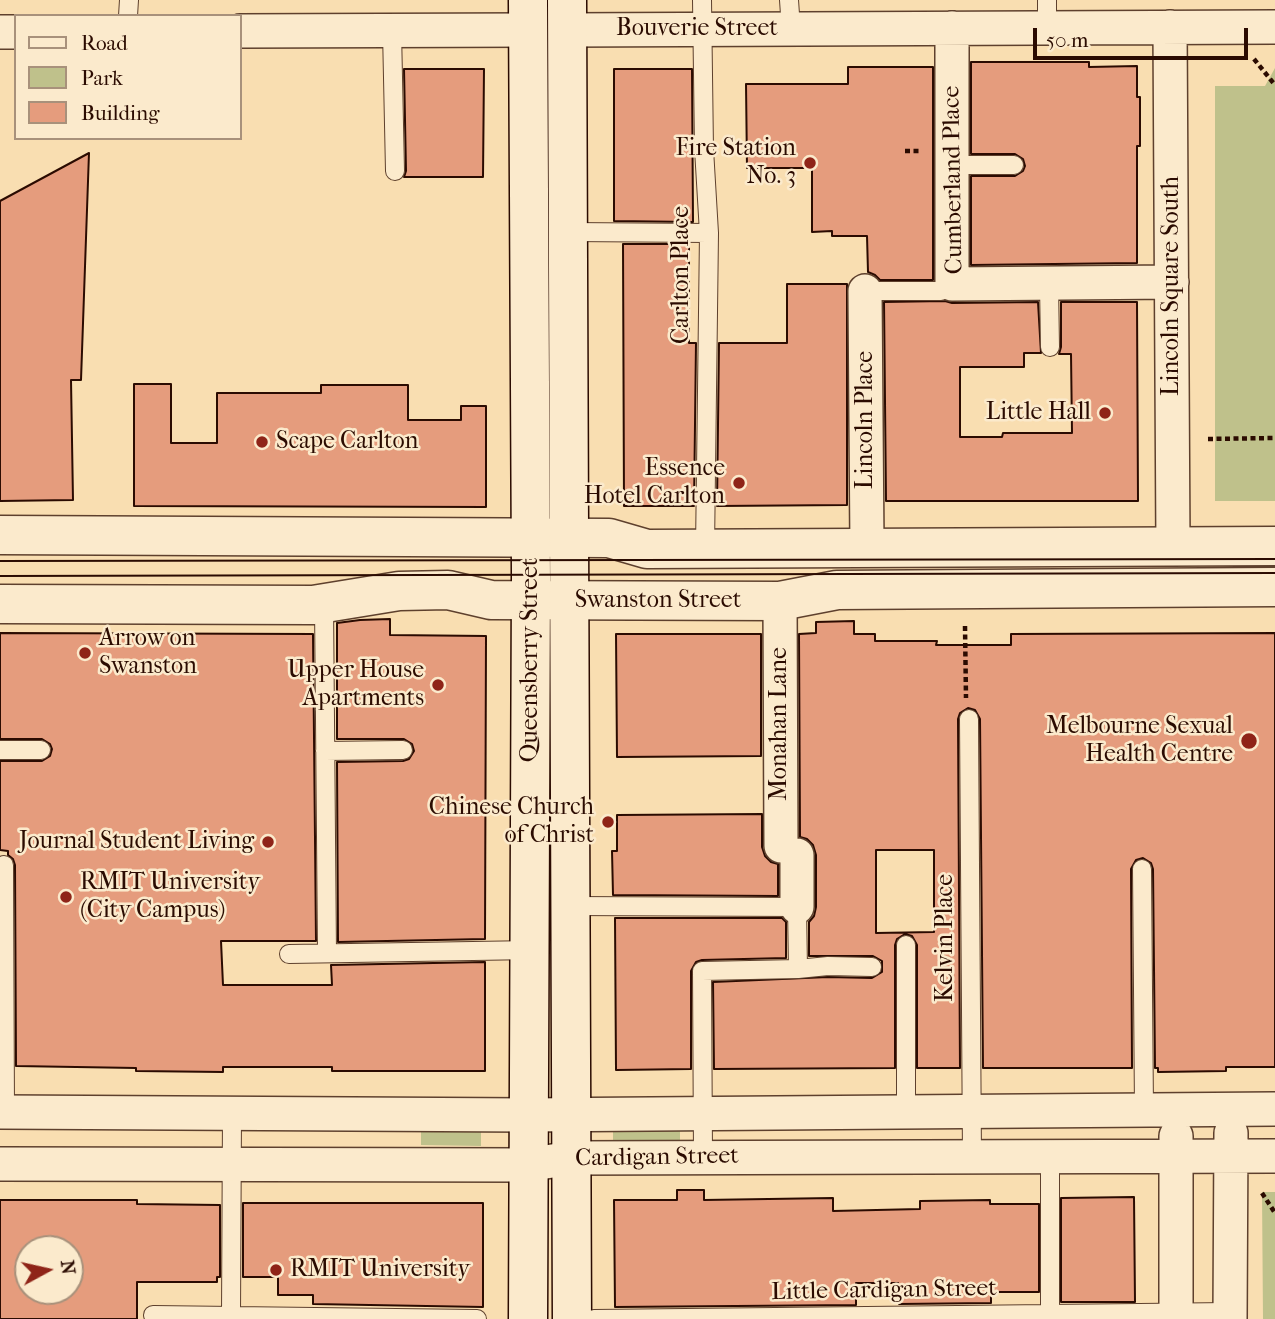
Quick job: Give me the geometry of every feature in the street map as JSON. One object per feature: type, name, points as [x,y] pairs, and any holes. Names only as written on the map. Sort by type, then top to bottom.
[{"type":"main road","name":"Bouverie Street","points":[[528,15],[566,15]]},
{"type":"main road","name":"Queensberry Street","points":[[527,1319],[527,1115],[531,950],[528,15]]},
{"type":"main road","name":"Queensberry Street","points":[[566,15],[572,1319]]},
{"type":"main road","points":[[529,232],[568,232]]},
{"type":"main road","points":[[0,535],[569,537],[609,538],[647,549],[1275,546]]},
{"type":"main road","name":"Swanston Street","points":[[0,604],[324,604],[399,591],[448,590],[491,600],[780,601],[837,590],[1275,587]]},
{"type":"street","name":"Bouverie Street","points":[[566,15],[790,14],[952,28],[1047,14],[1160,18],[1275,27]]},
{"type":"street","name":"Bouverie Street","points":[[242,31],[392,31],[528,15]]},
{"type":"street","name":"Lincoln Square South","points":[[1160,18],[1172,282],[1173,546]]},
{"type":"street","name":"Cumberland Place","points":[[952,28],[953,284],[1172,282]]},
{"type":"street","name":"Lincoln Place","points":[[865,291],[867,548]]},
{"type":"street","name":"Monahan Lane","points":[[780,601],[789,851],[797,906]]},
{"type":"street","name":"Cardigan Street","points":[[3,1112],[527,1115],[1275,1109]]},
{"type":"street","points":[[1160,1110],[1176,1156],[1176,1316]]},
{"type":"street","points":[[1230,1315],[1231,1110]]},
{"type":"street","points":[[38,1112],[39,1164]]},
{"type":"street","name":"Cardigan Street","points":[[0,1164],[527,1166],[571,1158],[703,1156],[1275,1156]]},
{"type":"lane","name":"Carlton Place","points":[[702,15],[704,149],[709,233],[705,549]]},
{"type":"lane","points":[[392,31],[395,172]]},
{"type":"lane","points":[[953,165],[1014,165]]},
{"type":"lane","points":[[568,232],[709,233]]},
{"type":"lane","points":[[865,291],[941,291],[953,284]]},
{"type":"lane","points":[[1049,284],[1050,347]]},
{"type":"lane","points":[[324,604],[327,953]]},
{"type":"lane","name":"Kelvin Place","points":[[969,719],[972,1157]]},
{"type":"lane","points":[[0,750],[41,750]]},
{"type":"lane","points":[[325,751],[403,750]]},
{"type":"lane","points":[[3,1112],[4,865]]},
{"type":"lane","points":[[1142,869],[1160,1110]]},
{"type":"lane","points":[[569,906],[797,906],[798,969]]},
{"type":"lane","points":[[906,945],[906,1112]]},
{"type":"lane","points":[[289,954],[569,949]]},
{"type":"lane","points":[[703,1156],[702,971],[872,967]]},
{"type":"lane","points":[[231,1315],[232,1113]]},
{"type":"lane","points":[[1050,1156],[1050,1314]]},
{"type":"lane","name":"Little Cardigan Street","points":[[594,1319],[1050,1314],[1230,1315]]},
{"type":"lane","points":[[153,1315],[477,1319]]},
{"type":"path","points":[[1254,59],[1275,85]]},
{"type":"path","points":[[1208,439],[1275,438]]},
{"type":"path","points":[[965,626],[966,716],[969,719]]},
{"type":"path","points":[[1262,1192],[1275,1213]]},
{"type":"green space","points":[[1275,68],[1275,501],[1215,501],[1215,86],[1265,86]]},
{"type":"green space","points":[[421,1122],[481,1123],[481,1146],[421,1145]]},
{"type":"green space","points":[[613,1122],[680,1122],[680,1144],[613,1144]]},
{"type":"green space","points":[[1262,1192],[1275,1192],[1275,1319],[1263,1319]]},
{"type":"building","points":[[971,62],[1089,62],[1089,67],[1137,66],[1140,146],[1137,146],[1137,263],[971,265],[971,176],[1015,176],[1023,171],[1025,166],[1023,159],[1015,154],[971,154]]},
{"type":"building","points":[[848,67],[933,67],[933,280],[880,280],[868,272],[867,236],[832,236],[832,231],[812,232],[812,168],[747,168],[746,84],[848,84]]},
{"type":"building","points":[[404,69],[484,69],[483,177],[404,177]]},
{"type":"building","points":[[614,69],[692,69],[693,222],[614,221]]},
{"type":"building","points":[[89,153],[81,380],[71,380],[73,500],[0,501],[0,201]]},
{"type":"building","points":[[623,244],[689,244],[689,343],[696,343],[694,506],[624,506]]},
{"type":"building","points":[[787,284],[847,284],[847,505],[717,506],[719,343],[787,343]]},
{"type":"building","name":"Little Hall","points":[[884,302],[1038,302],[1041,353],[1024,353],[1024,367],[960,367],[960,437],[1002,437],[1003,433],[1072,433],[1071,354],[1059,354],[1061,302],[1137,302],[1138,501],[886,501]]},
{"type":"building","points":[[134,384],[171,384],[171,443],[217,443],[217,393],[321,393],[321,385],[408,385],[408,420],[461,420],[461,406],[486,406],[486,507],[134,506]]},
{"type":"building","points":[[390,619],[390,635],[486,636],[485,939],[338,942],[337,762],[403,761],[409,759],[414,751],[412,744],[404,739],[337,739],[337,623]]},
{"type":"building","points":[[854,621],[854,634],[875,634],[875,641],[937,641],[936,645],[1011,645],[1011,634],[1275,633],[1275,1067],[1158,1072],[1158,1068],[1155,1068],[1153,869],[1151,863],[1143,858],[1136,860],[1131,869],[1132,1068],[983,1068],[980,719],[975,710],[968,708],[960,713],[958,719],[960,1068],[917,1068],[917,945],[912,936],[905,934],[897,939],[895,945],[895,1068],[714,1069],[713,982],[828,977],[872,978],[882,972],[882,961],[873,956],[809,956],[809,922],[816,907],[816,855],[813,845],[800,837],[799,634],[816,633],[816,622]],"holes":[[[876,850],[934,850],[934,932],[876,933]]]},
{"type":"building","points":[[0,633],[313,634],[316,941],[221,941],[223,985],[332,985],[331,965],[485,962],[485,1071],[332,1071],[332,1067],[223,1067],[223,1072],[16,1066],[15,865],[8,851],[0,850],[0,761],[42,761],[50,756],[52,749],[50,744],[42,739],[0,739]]},
{"type":"building","points":[[616,634],[761,634],[761,756],[617,757]]},
{"type":"building","points":[[762,814],[762,847],[765,856],[778,864],[778,896],[613,895],[612,851],[617,851],[617,815]]},
{"type":"building","points":[[615,918],[782,918],[786,922],[786,958],[696,962],[691,971],[691,1069],[616,1070]]},
{"type":"building","points":[[677,1190],[704,1190],[704,1200],[833,1198],[833,1211],[920,1209],[920,1201],[990,1200],[990,1204],[1039,1204],[1039,1292],[991,1292],[991,1303],[899,1304],[898,1283],[856,1283],[856,1305],[615,1307],[614,1200],[677,1200]]},
{"type":"building","points":[[1134,1197],[1135,1302],[1061,1302],[1061,1198]]},
{"type":"building","points":[[0,1200],[137,1200],[137,1204],[220,1205],[220,1277],[217,1277],[217,1282],[137,1282],[137,1319],[0,1319]]},
{"type":"building","points":[[243,1203],[483,1203],[483,1307],[313,1304],[313,1295],[278,1295],[278,1277],[243,1277]]},
{"type":"tram line","points":[[0,561],[1275,559]]},
{"type":"tram line","points":[[0,576],[1275,573]]},
{"type":"place","name":"Fire Station No. 3","points":[[810,163]]},
{"type":"place","name":"Little Hall","points":[[1105,413]]},
{"type":"place","name":"Scape Carlton","points":[[262,442]]},
{"type":"place","name":"Essence Hotel Carlton","points":[[739,483]]},
{"type":"place","name":"Arrow on Swanston","points":[[85,653]]},
{"type":"place","name":"Upper House Apartments","points":[[438,685]]},
{"type":"place","name":"Melbourne Sexual Health Centre","points":[[1249,741]]},
{"type":"place","name":"Chinese Church of Christ","points":[[608,822]]},
{"type":"place","name":"Journal Student Living","points":[[268,842]]},
{"type":"place","name":"RMIT University (City Campus)","points":[[66,897]]},
{"type":"place","name":"RMIT University","points":[[276,1270]]}]
